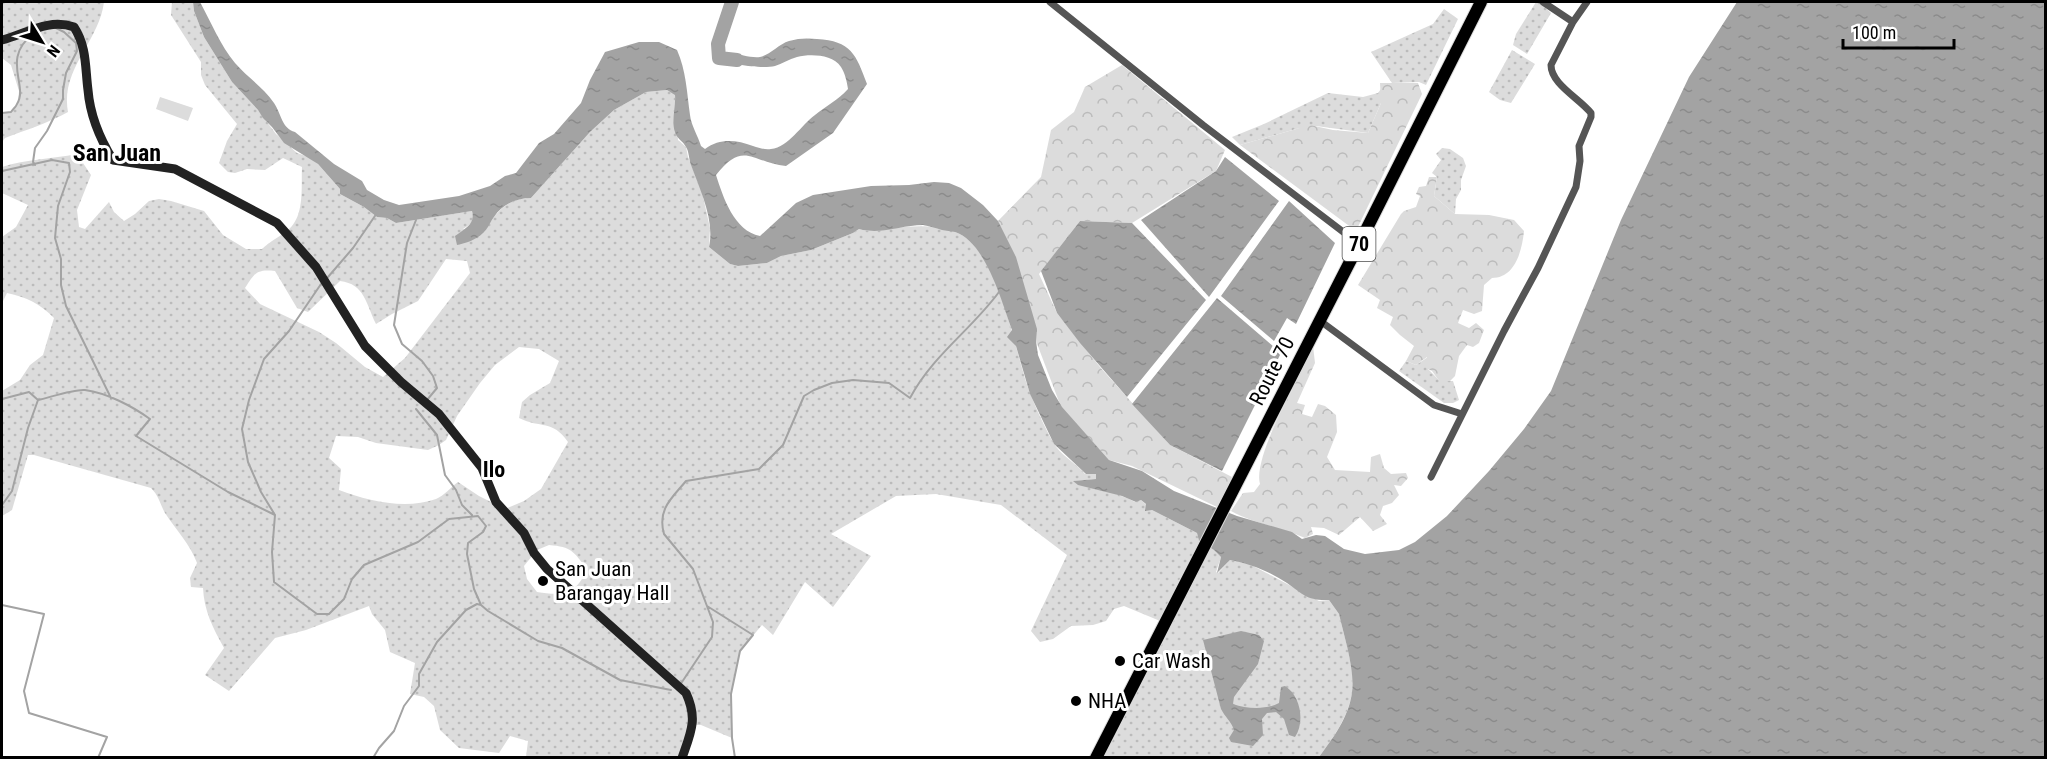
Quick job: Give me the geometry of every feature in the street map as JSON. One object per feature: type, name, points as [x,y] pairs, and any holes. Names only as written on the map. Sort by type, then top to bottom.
[{"type":"highway","name":"Route 70","points":[[1096,758],[1481,2]]},
{"type":"street","points":[[1050,2],[1203,125],[1359,244]]},
{"type":"street","points":[[1543,2],[1574,22]]},
{"type":"street","points":[[1431,477],[1538,268],[1576,187],[1580,161],[1579,146],[1591,113],[1559,82],[1551,72],[1551,65],[1587,2]]},
{"type":"street","points":[[2,40],[19,36],[42,25],[65,24],[74,27],[83,44],[92,112],[100,139],[113,159],[175,168],[276,223],[316,267],[365,346],[439,414],[482,468],[496,502],[524,533],[534,553],[547,569],[686,693],[692,705],[693,725],[682,758]]},
{"type":"street","points":[[1319,320],[1434,405],[1462,414]]},
{"type":"green space","points":[[2,2],[104,2],[101,16],[70,82],[67,97],[68,112],[5,138],[2,142],[2,113],[11,112],[18,103],[19,91],[11,65],[2,58]]},
{"type":"green space","points":[[172,2],[193,2],[204,37],[232,82],[276,134],[297,153],[309,157],[318,164],[340,189],[340,194],[377,217],[387,218],[396,223],[472,211],[472,222],[463,229],[484,232],[508,204],[531,198],[590,132],[614,110],[646,92],[667,90],[675,94],[678,140],[686,147],[702,192],[710,228],[709,247],[730,264],[738,266],[767,263],[781,256],[811,250],[859,229],[873,231],[927,226],[958,233],[973,244],[985,261],[995,282],[1030,393],[1053,442],[1085,474],[1096,474],[1096,479],[1074,481],[1135,502],[1141,500],[1152,510],[1197,533],[1199,541],[1221,557],[1216,572],[1218,573],[1230,560],[1246,562],[1319,601],[1329,600],[1339,614],[1353,683],[1348,710],[1335,734],[1319,757],[1096,757],[1165,623],[1124,606],[1114,609],[1106,621],[1093,625],[1071,626],[1053,639],[1040,642],[1031,631],[1067,555],[1001,505],[936,494],[896,496],[831,534],[871,556],[833,607],[805,582],[773,635],[762,625],[740,651],[731,694],[732,738],[701,725],[693,725],[682,757],[526,757],[528,741],[510,736],[499,753],[459,748],[440,730],[434,706],[424,697],[410,694],[415,663],[390,652],[385,630],[372,614],[369,606],[306,630],[275,638],[229,691],[205,675],[224,648],[207,612],[203,588],[191,587],[190,578],[197,563],[194,556],[151,488],[28,455],[12,510],[2,516],[2,391],[20,380],[30,365],[43,355],[54,318],[33,302],[14,295],[7,293],[2,303],[2,237],[16,227],[28,205],[2,193],[2,167],[77,154],[91,175],[77,210],[79,227],[85,229],[109,202],[114,212],[124,221],[149,201],[159,199],[204,211],[223,235],[246,249],[262,249],[289,229],[298,216],[302,167],[283,158],[265,170],[247,169],[235,173],[228,172],[219,163],[227,141],[237,124],[205,85],[201,75],[201,62],[171,15]],"holes":[[[446,259],[467,261],[470,273],[405,358],[383,377],[365,367],[319,332],[260,304],[245,288],[257,273],[275,271],[297,308],[308,312],[340,281],[348,283],[355,286],[364,296],[376,324],[418,301]],[[519,347],[539,349],[559,361],[550,383],[522,402],[519,418],[551,427],[568,442],[541,489],[524,501],[505,509],[458,482],[439,498],[412,504],[374,501],[339,490],[341,469],[329,458],[336,436],[358,437],[376,443],[428,450],[446,440],[457,416],[495,365]],[[549,545],[571,551],[587,569],[583,578],[568,592],[554,594],[537,592],[527,579],[524,566],[537,550]]]},
{"type":"green space","points":[[1536,2],[1551,13],[1527,54],[1513,45],[1516,34]]},
{"type":"green space","points":[[1444,9],[1458,19],[1426,85],[1419,82],[1392,83],[1371,52],[1433,24]]},
{"type":"green space","points":[[1512,50],[1535,64],[1511,103],[1500,100],[1489,92]]},
{"type":"green space","points":[[1122,65],[1225,150],[1216,171],[1132,223],[1080,221],[1039,274],[1057,313],[1100,367],[1170,445],[1232,477],[1219,508],[1132,466],[1109,460],[1061,407],[1036,341],[998,221],[1041,177],[1051,130],[1074,112],[1085,87]]},
{"type":"green space","points":[[1380,83],[1418,83],[1422,94],[1356,231],[1240,145],[1310,125],[1333,130],[1368,133],[1381,103]]},
{"type":"green space","points":[[1381,89],[1381,103],[1368,133],[1316,126],[1296,129],[1240,145],[1232,137],[1328,93],[1363,97],[1378,93]]},
{"type":"green space","points":[[160,97],[193,108],[188,121],[156,109]]},
{"type":"green space","points":[[1442,148],[1450,149],[1463,158],[1466,166],[1461,180],[1461,190],[1456,199],[1455,214],[1434,196],[1437,177],[1432,173],[1441,160],[1436,154]]},
{"type":"green space","points":[[1429,177],[1437,177],[1434,196],[1455,214],[1489,215],[1514,220],[1524,231],[1519,255],[1512,268],[1500,277],[1492,278],[1484,285],[1482,311],[1474,314],[1463,310],[1458,323],[1469,328],[1476,323],[1484,330],[1479,343],[1473,347],[1467,345],[1459,356],[1455,376],[1450,381],[1440,382],[1432,371],[1426,368],[1427,357],[1416,365],[1406,361],[1414,346],[1390,325],[1393,317],[1377,308],[1380,300],[1358,285],[1401,214],[1416,207],[1420,196],[1416,194],[1419,187],[1426,186]]},
{"type":"green space","points":[[1313,346],[1315,363],[1297,403],[1305,405],[1302,414],[1312,417],[1318,404],[1325,406],[1336,415],[1337,432],[1327,457],[1335,470],[1370,472],[1371,457],[1380,454],[1384,468],[1391,474],[1406,473],[1408,478],[1401,486],[1394,485],[1399,495],[1392,503],[1383,506],[1380,515],[1387,524],[1373,531],[1360,517],[1339,535],[1324,528],[1311,527],[1313,534],[1305,538],[1231,511],[1243,493],[1254,492],[1260,484],[1261,464],[1270,437],[1292,390],[1292,381]]},
{"type":"green space","points":[[1428,357],[1428,369],[1440,381],[1453,381],[1459,400],[1444,403],[1399,371],[1406,361],[1416,365]]},
{"type":"water","points":[[193,2],[200,2],[230,56],[270,97],[287,128],[334,164],[362,181],[367,190],[384,200],[399,205],[459,196],[490,186],[505,176],[516,173],[539,143],[554,134],[581,103],[605,52],[639,42],[659,42],[677,50],[684,74],[691,119],[701,146],[705,149],[716,143],[728,141],[771,149],[784,144],[810,119],[848,89],[841,67],[827,57],[814,55],[797,57],[775,66],[762,67],[746,66],[719,58],[728,54],[760,57],[785,42],[806,38],[828,40],[845,46],[855,57],[867,84],[833,133],[786,166],[741,156],[726,164],[716,175],[731,212],[743,227],[760,236],[796,203],[813,195],[871,186],[934,182],[949,183],[961,188],[983,205],[998,221],[1016,257],[1037,329],[1038,355],[1052,390],[1062,407],[1109,460],[1142,471],[1174,491],[1237,516],[1292,532],[1302,539],[1316,535],[1325,536],[1344,549],[1365,554],[1399,550],[1415,542],[1447,516],[1524,429],[1551,391],[1621,220],[1689,77],[1737,2],[2045,2],[2045,757],[1319,757],[1344,719],[1352,692],[1351,663],[1339,614],[1329,600],[1306,596],[1280,579],[1252,566],[1230,560],[1217,573],[1221,557],[1199,541],[1197,533],[1152,510],[1145,511],[1146,504],[1141,500],[1136,502],[1122,496],[1078,485],[1073,481],[1096,479],[1096,474],[1086,474],[1054,444],[1030,394],[1016,346],[1007,337],[1012,330],[998,290],[984,260],[966,238],[955,232],[923,225],[875,231],[859,229],[811,250],[781,256],[767,263],[738,266],[730,264],[709,247],[710,226],[706,205],[687,149],[675,132],[673,123],[675,95],[667,90],[646,92],[614,110],[590,132],[531,198],[520,199],[506,205],[497,212],[486,230],[480,235],[471,241],[457,245],[455,236],[471,223],[472,211],[396,223],[387,218],[377,217],[340,194],[340,189],[318,164],[284,143],[232,82],[204,37]]},
{"type":"water","points":[[1225,157],[1279,201],[1209,297],[1141,220],[1216,171]]},
{"type":"water","points":[[1289,201],[1335,243],[1296,324],[1287,318],[1274,341],[1221,296]]},
{"type":"water","points":[[1080,221],[1132,223],[1206,300],[1127,397],[1057,313],[1041,271]]},
{"type":"water","points":[[1217,298],[1281,353],[1222,471],[1170,445],[1132,404]]},
{"type":"water","points":[[1241,631],[1259,635],[1264,641],[1258,664],[1234,697],[1233,704],[1256,708],[1274,705],[1279,703],[1281,687],[1285,686],[1295,696],[1300,710],[1300,724],[1295,737],[1289,735],[1284,719],[1276,712],[1267,713],[1262,719],[1263,735],[1253,746],[1231,742],[1229,738],[1234,730],[1221,709],[1203,640]]},
{"type":"waterway","points":[[732,2],[718,44],[719,58],[737,60]]},
{"type":"waterway","points":[[35,165],[33,162],[35,148],[47,131],[63,99],[66,73],[77,51],[76,43],[56,28]]},
{"type":"waterway","points":[[2,113],[11,112],[20,97],[17,71],[19,52],[34,33]]},
{"type":"waterway","points":[[2,171],[52,160],[69,163],[70,172],[58,206],[55,238],[61,259],[61,285],[66,306],[111,398]]},
{"type":"waterway","points":[[328,277],[353,248],[377,213]]},
{"type":"waterway","points":[[416,220],[407,243],[394,325],[402,344],[422,361],[433,376],[437,388],[427,400]]},
{"type":"waterway","points":[[275,515],[261,492],[248,462],[242,429],[249,400],[264,359],[289,331],[321,284]]},
{"type":"waterway","points":[[680,685],[712,637],[713,622],[693,569],[664,534],[662,525],[667,504],[686,481],[759,469],[783,445],[804,396],[814,390],[832,383],[853,380],[889,383],[910,398],[930,369],[999,292]]},
{"type":"waterway","points":[[2,505],[12,491],[28,428],[38,400],[85,390],[102,394],[135,409],[150,419],[136,436],[228,492],[275,515],[272,552],[274,582],[317,614],[329,614],[344,599],[352,579],[364,565],[418,542],[449,519],[478,516],[486,526],[483,532],[468,543],[467,554],[474,589],[481,605],[538,641],[562,648],[620,680],[671,690]]},
{"type":"waterway","points":[[2,399],[29,392],[38,400]]},
{"type":"waterway","points":[[416,409],[437,435],[445,475],[456,490],[462,505],[472,515]]},
{"type":"waterway","points":[[373,758],[394,731],[404,706],[419,686],[419,674],[437,642],[466,610],[477,604],[481,605]]},
{"type":"waterway","points":[[2,605],[44,614],[24,691],[29,713],[107,737],[98,758]]},
{"type":"waterway","points":[[707,606],[753,635],[740,651],[731,694],[735,758]]},
{"type":"place","name":"San Juan Barangay Hall","points":[[543,581]]},
{"type":"place","name":"Car Wash","points":[[1120,661]]},
{"type":"place","name":"NHA","points":[[1076,701]]},
{"type":"district","name":"San Juan","points":[[117,153]]},
{"type":"district","name":"Ilo","points":[[494,469]]}]
